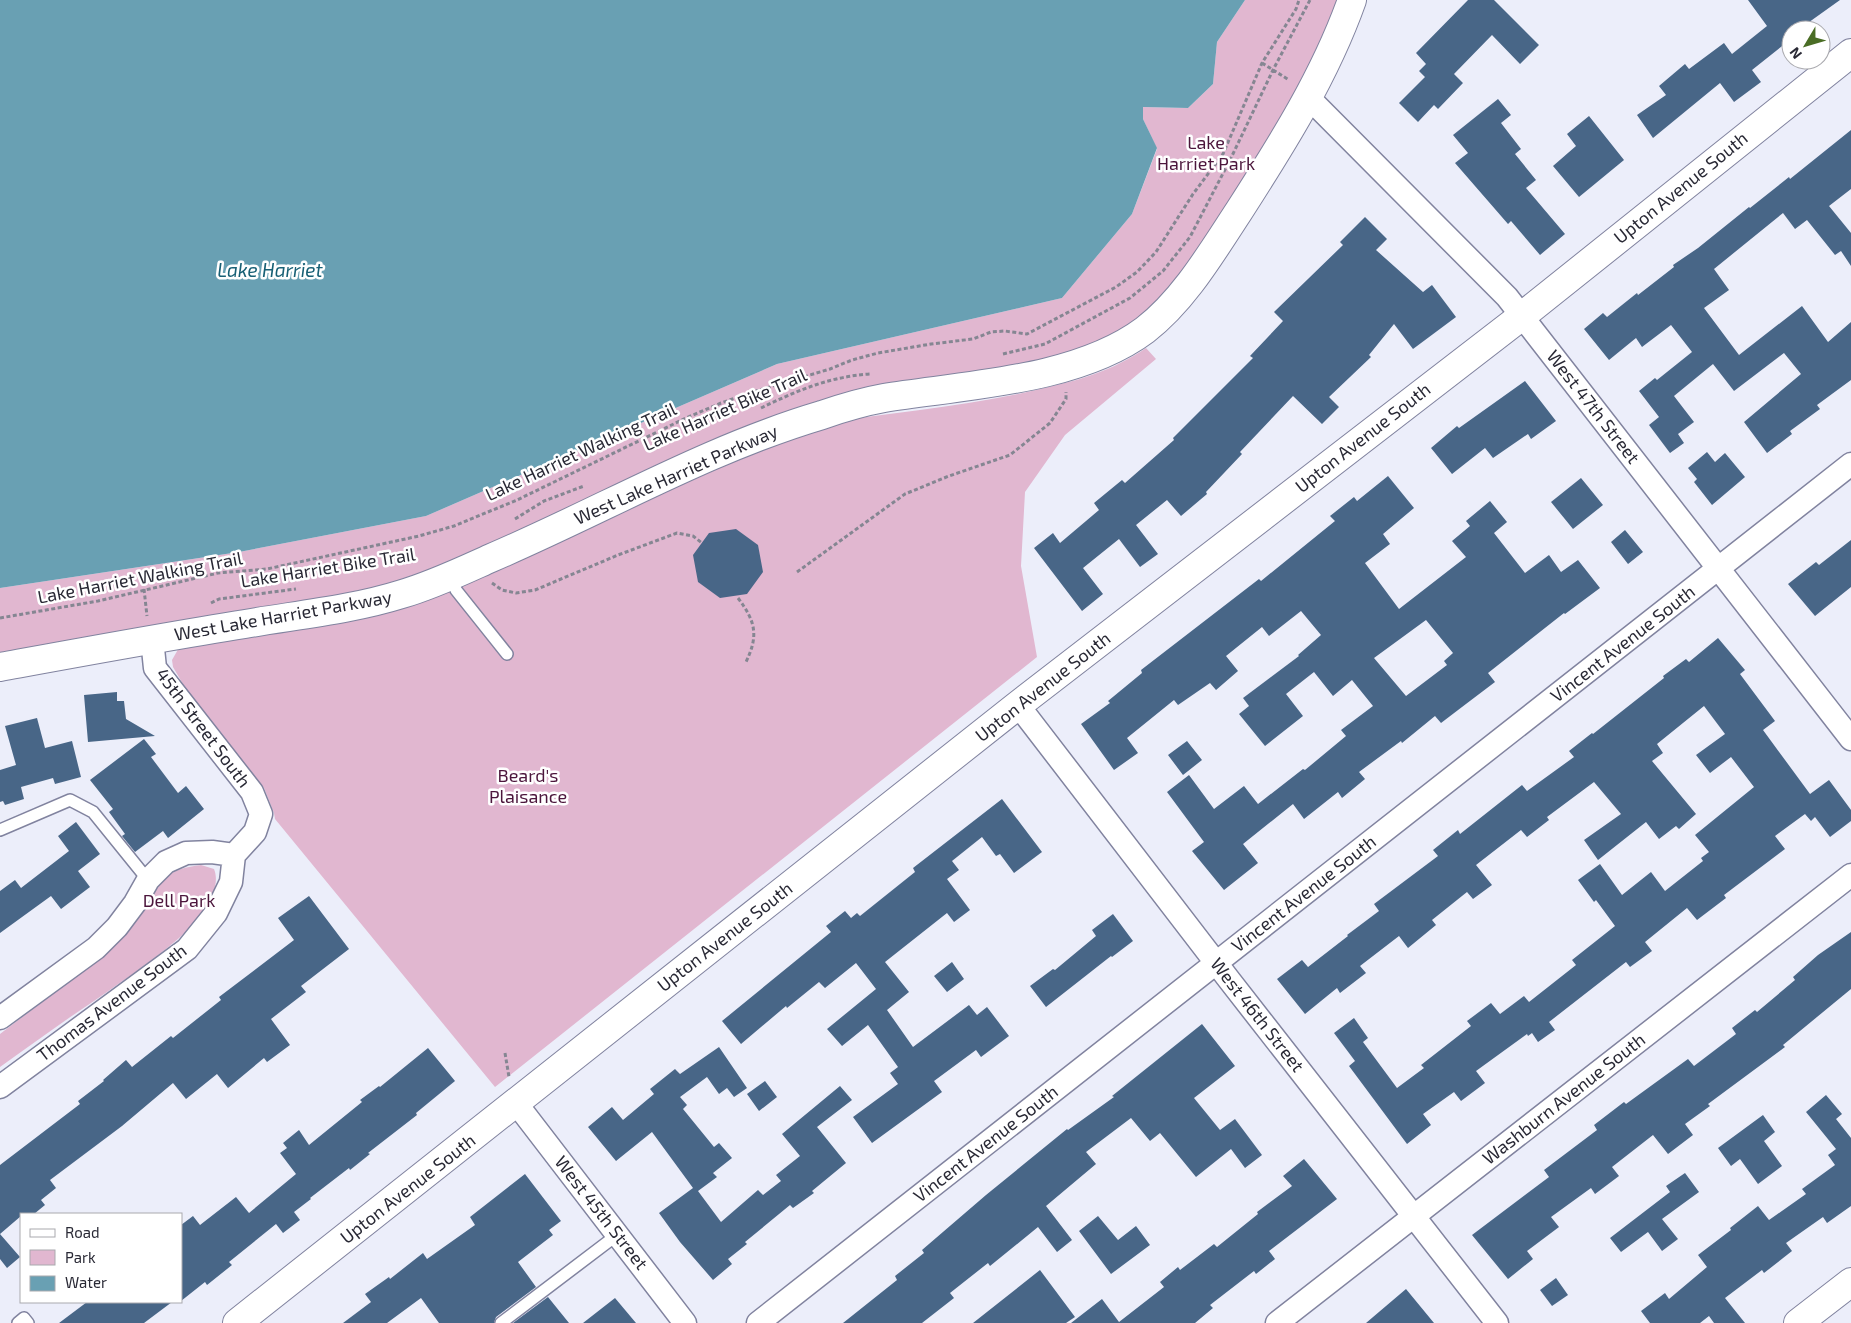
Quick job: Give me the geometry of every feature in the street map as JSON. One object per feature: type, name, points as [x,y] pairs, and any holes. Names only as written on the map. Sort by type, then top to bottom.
[{"type":"street","name":"West Lake Harriet Parkway","points":[[0,666],[149,628],[336,610],[402,594],[452,576],[521,546],[728,448],[776,430],[862,402],[1011,380],[1064,367],[1107,352],[1143,331],[1175,302],[1224,234],[1287,136],[1331,51],[1352,0]]},
{"type":"street","name":"Upton Avenue South","points":[[238,1323],[512,1091],[1018,705],[1522,316],[1851,53]]},
{"type":"street","name":"West 47th Street","points":[[1308,97],[1507,297],[1851,739]]},
{"type":"street","name":"Vincent Avenue South","points":[[758,1323],[1851,464]]},
{"type":"street","name":"45th Street South","points":[[149,628],[155,668],[252,792],[261,814],[255,832],[234,855]]},
{"type":"street","name":"West 46th Street","points":[[1018,705],[1216,963],[1497,1323]]},
{"type":"street","points":[[0,1018],[96,948],[117,927],[135,904],[148,880],[166,862],[186,853],[212,852],[234,855]]},
{"type":"street","name":"Thomas Avenue South","points":[[0,1087],[187,949],[216,913],[231,882],[234,855]]},
{"type":"street","name":"Washburn Avenue South","points":[[1277,1323],[1851,875]]},
{"type":"street","name":"West 45th Street","points":[[512,1091],[617,1235],[685,1323]]},
{"type":"street","points":[[1798,1323],[1851,1282]]},
{"type":"lane","points":[[452,576],[456,590],[508,654]]},
{"type":"lane","points":[[0,830],[70,800],[93,812],[148,880]]},
{"type":"lane","points":[[501,1323],[617,1235]]},
{"type":"lane","points":[[18,1323],[24,1318],[28,1323]]},
{"type":"path","name":"Lake Harriet Walking Trail","points":[[0,618],[98,601],[218,573],[267,569],[419,536],[454,526],[517,500],[721,402],[878,353],[973,339],[992,332],[1005,331],[1027,334],[1116,286],[1137,272],[1156,252],[1192,194],[1223,154],[1262,63],[1296,9],[1299,0]]},
{"type":"path","points":[[999,355],[1046,344],[1130,298],[1163,271],[1190,237],[1310,0]]},
{"type":"path","points":[[1262,63],[1273,70]]},
{"type":"path","points":[[797,572],[905,494],[949,476],[1010,455],[1050,424],[1066,399],[1064,367]]},
{"type":"path","name":"Lake Harriet Bike Trail","points":[[752,412],[822,382],[859,375],[878,374]]},
{"type":"path","points":[[512,520],[544,501],[588,485]]},
{"type":"path","points":[[487,580],[502,590],[516,593],[535,590],[618,555],[678,533],[693,536],[702,543]]},
{"type":"path","name":"Lake Harriet Bike Trail","points":[[210,604],[219,599],[305,588]]},
{"type":"path","points":[[144,589],[149,628]]},
{"type":"path","points":[[738,598],[751,619],[755,633],[753,648],[746,664]]},
{"type":"path","points":[[505,1053],[512,1091]]},
{"type":"green space","name":"Lake Harriet Park","points":[[1245,0],[1338,0],[1304,89],[1167,297],[1107,352],[885,398],[470,568],[0,667],[0,588],[239,552],[426,516],[777,364],[1062,298],[1132,214],[1157,149],[1143,119],[1142,107],[1188,108],[1213,84],[1217,42]]},
{"type":"green space","name":"Beard's Plaisance","points":[[1146,348],[1156,359],[1065,435],[1025,492],[1021,566],[1037,657],[495,1087],[275,819],[264,788],[187,691],[173,667],[172,660],[180,646],[339,618],[818,424],[957,405],[1040,389],[1108,369]]},
{"type":"green space","name":"Dell Park","points":[[201,865],[214,869],[216,876],[215,885],[210,901],[200,917],[189,929],[143,966],[0,1067],[0,1034],[79,974],[123,936],[134,923],[157,886],[167,876],[180,869]]},
{"type":"water","name":"Lake Harriet","points":[[0,0],[1245,0],[1217,42],[1213,84],[1188,108],[1143,107],[1143,119],[1157,148],[1132,214],[1062,298],[777,364],[426,516],[239,552],[0,588]]},
{"type":"building","points":[[1468,0],[1494,0],[1539,45],[1520,64],[1492,35],[1454,74],[1463,83],[1438,109],[1434,105],[1418,122],[1399,103],[1425,77],[1419,71],[1426,64],[1416,53]]},
{"type":"building","points":[[1748,0],[1840,0],[1812,20],[1781,20],[1781,47],[1752,70],[1761,82],[1734,102],[1720,83],[1653,138],[1637,115],[1666,95],[1659,86],[1685,64],[1689,69],[1724,43],[1732,54],[1767,26]]},
{"type":"building","points":[[1498,99],[1511,115],[1501,123],[1521,149],[1515,154],[1536,180],[1526,188],[1565,234],[1540,255],[1511,221],[1508,224],[1455,163],[1468,153],[1453,135]]},
{"type":"building","points":[[1589,116],[1624,160],[1579,197],[1553,166],[1576,146],[1567,134]]},
{"type":"building","points":[[1851,130],[1851,189],[1829,206],[1851,233],[1851,266],[1841,251],[1835,255],[1807,220],[1795,229],[1783,213],[1714,269],[1729,290],[1704,308],[1739,355],[1802,306],[1828,342],[1851,322],[1851,380],[1817,405],[1820,409],[1790,431],[1792,434],[1767,453],[1744,422],[1801,374],[1784,353],[1734,391],[1713,364],[1674,396],[1694,422],[1678,434],[1684,443],[1670,453],[1649,425],[1659,417],[1639,391],[1655,378],[1657,380],[1692,352],[1671,325],[1642,347],[1636,338],[1609,360],[1584,329],[1603,313],[1607,317],[1637,293],[1638,295],[1674,267],[1673,265],[1698,248],[1789,177],[1790,179]]},
{"type":"building","points":[[1365,217],[1387,239],[1376,250],[1423,292],[1432,285],[1456,317],[1413,349],[1394,324],[1369,355],[1371,357],[1329,397],[1339,407],[1322,424],[1293,396],[1240,452],[1242,454],[1206,492],[1207,494],[1181,516],[1167,500],[1136,525],[1158,554],[1140,567],[1119,539],[1083,568],[1103,594],[1082,611],[1034,548],[1053,533],[1060,543],[1099,510],[1094,503],[1122,480],[1125,483],[1174,440],[1173,438],[1253,358],[1250,356],[1283,321],[1274,312],[1343,245],[1340,242]]},
{"type":"building","points":[[1525,381],[1556,421],[1531,439],[1528,434],[1493,458],[1485,448],[1452,474],[1431,448],[1457,426],[1459,428]]},
{"type":"building","points":[[1707,452],[1715,462],[1725,453],[1745,477],[1712,505],[1694,482],[1697,479],[1688,468]]},
{"type":"building","points":[[1388,476],[1414,508],[1383,534],[1390,544],[1365,563],[1399,609],[1466,557],[1452,541],[1470,526],[1466,521],[1490,501],[1507,522],[1494,533],[1525,573],[1549,555],[1561,572],[1578,560],[1600,588],[1564,613],[1488,673],[1495,682],[1441,723],[1435,716],[1402,743],[1401,741],[1359,772],[1365,779],[1342,798],[1338,792],[1304,819],[1293,804],[1243,844],[1258,863],[1224,890],[1192,851],[1204,842],[1167,792],[1189,775],[1214,809],[1244,786],[1258,804],[1303,769],[1305,770],[1346,736],[1341,730],[1373,706],[1352,680],[1333,696],[1314,672],[1286,694],[1303,716],[1265,746],[1239,714],[1249,706],[1243,698],[1299,656],[1321,635],[1301,611],[1269,636],[1262,627],[1226,656],[1238,671],[1216,690],[1210,683],[1178,705],[1174,700],[1127,738],[1138,753],[1114,770],[1081,724],[1110,703],[1108,701],[1142,673],[1141,670],[1259,579],[1261,581],[1335,521],[1330,516],[1354,497],[1357,501]],"holes":[[[1426,620],[1453,653],[1444,661],[1447,665],[1406,696],[1374,658]]]},
{"type":"building","points":[[1581,478],[1603,505],[1573,529],[1551,502]]},
{"type":"building","points":[[736,529],[758,545],[763,572],[747,594],[720,598],[698,582],[693,555],[709,533]]},
{"type":"building","points":[[1625,530],[1643,552],[1628,564],[1611,542]]},
{"type":"building","points":[[1851,540],[1851,587],[1815,616],[1788,584],[1816,562],[1819,565]]},
{"type":"building","points":[[1718,638],[1745,670],[1740,674],[1775,721],[1763,730],[1810,794],[1829,780],[1851,810],[1851,821],[1830,837],[1815,817],[1811,821],[1805,814],[1775,836],[1785,849],[1724,895],[1726,898],[1697,920],[1687,908],[1645,942],[1652,951],[1630,967],[1626,962],[1549,1022],[1555,1030],[1538,1042],[1532,1033],[1528,1036],[1527,1034],[1476,1071],[1485,1083],[1461,1101],[1454,1092],[1423,1114],[1431,1125],[1407,1144],[1349,1066],[1355,1061],[1334,1033],[1354,1018],[1368,1038],[1363,1042],[1397,1088],[1424,1068],[1421,1065],[1471,1026],[1467,1021],[1491,1003],[1500,1014],[1524,996],[1529,1002],[1576,965],[1572,960],[1615,926],[1578,880],[1600,864],[1622,895],[1651,872],[1665,891],[1703,861],[1701,858],[1709,852],[1695,835],[1754,787],[1731,757],[1710,773],[1696,755],[1725,734],[1704,706],[1657,744],[1663,753],[1652,761],[1696,814],[1679,829],[1676,826],[1659,839],[1646,822],[1598,860],[1584,840],[1621,814],[1594,782],[1547,817],[1549,820],[1527,837],[1521,830],[1476,865],[1492,885],[1473,899],[1467,892],[1432,920],[1436,925],[1408,948],[1399,936],[1360,966],[1366,973],[1340,993],[1337,988],[1305,1014],[1277,979],[1302,960],[1308,967],[1379,911],[1374,904],[1438,856],[1433,850],[1458,830],[1460,834],[1522,785],[1527,791],[1574,757],[1569,751],[1664,678],[1663,676],[1686,659],[1689,662]]},
{"type":"building","points":[[117,692],[117,701],[124,701],[126,719],[155,736],[88,742],[84,695]]},
{"type":"building","points":[[37,718],[45,748],[72,741],[81,777],[55,784],[53,778],[21,787],[24,799],[5,805],[3,801],[0,802],[0,770],[16,765],[5,726]]},
{"type":"building","points":[[144,739],[156,754],[151,757],[178,793],[186,786],[204,809],[168,838],[163,831],[135,852],[122,836],[125,834],[109,812],[113,809],[90,780]]},
{"type":"building","points":[[1187,741],[1202,760],[1183,775],[1168,755]]},
{"type":"building","points":[[1002,799],[1042,852],[1014,873],[1000,854],[996,856],[982,837],[952,861],[959,870],[947,879],[970,910],[954,922],[947,913],[885,962],[909,992],[887,1010],[913,1047],[969,1005],[977,1015],[987,1007],[1009,1036],[981,1057],[976,1050],[934,1081],[942,1092],[872,1143],[853,1117],[898,1084],[890,1073],[898,1067],[868,1025],[842,1046],[827,1029],[876,989],[856,963],[825,988],[819,982],[787,1008],[786,1006],[741,1044],[722,1021],[831,932],[826,926],[845,911],[851,918],[857,913],[860,916],[915,872],[913,868]]},
{"type":"building","points":[[76,822],[100,854],[78,871],[90,887],[61,909],[51,896],[0,933],[0,891],[15,880],[21,888],[69,851],[58,836]]},
{"type":"building","points":[[309,896],[349,949],[301,986],[306,992],[271,1019],[290,1045],[267,1062],[264,1058],[228,1088],[217,1074],[186,1099],[173,1083],[122,1126],[50,1180],[56,1188],[41,1200],[45,1205],[35,1213],[20,1213],[20,1217],[0,1234],[0,1165],[80,1104],[78,1101],[104,1081],[126,1060],[132,1067],[171,1036],[173,1038],[221,1000],[219,997],[294,940],[278,918]]},
{"type":"building","points":[[1113,914],[1133,941],[1046,1007],[1030,986],[1053,969],[1055,970],[1096,936],[1092,930]]},
{"type":"building","points":[[1851,932],[1851,989],[1783,1045],[1785,1047],[1708,1104],[1710,1106],[1685,1124],[1693,1135],[1668,1154],[1653,1135],[1612,1167],[1619,1176],[1595,1194],[1591,1188],[1551,1217],[1559,1227],[1527,1251],[1533,1259],[1508,1279],[1472,1235],[1549,1177],[1544,1170],[1597,1130],[1594,1125],[1624,1102],[1626,1104],[1688,1059],[1694,1066],[1736,1034],[1732,1028],[1755,1010],[1757,1012],[1795,980],[1793,977],[1818,955]]},
{"type":"building","points":[[952,962],[964,979],[947,992],[934,976]]},
{"type":"building","points":[[1202,1024],[1235,1066],[1194,1098],[1220,1130],[1235,1119],[1262,1155],[1245,1168],[1231,1149],[1196,1177],[1160,1133],[1150,1141],[1131,1118],[1086,1152],[1096,1164],[1046,1206],[1072,1240],[1057,1252],[1038,1227],[990,1266],[988,1263],[950,1293],[954,1298],[922,1323],[843,1323],[897,1280],[895,1276],[924,1253],[922,1250],[986,1195],[1067,1129],[1114,1097],[1112,1096]]},
{"type":"building","points":[[719,1047],[747,1088],[734,1097],[727,1088],[719,1094],[707,1077],[680,1097],[687,1105],[683,1109],[714,1147],[719,1143],[732,1158],[713,1173],[717,1177],[698,1191],[721,1222],[758,1190],[763,1195],[781,1181],[776,1175],[800,1156],[782,1134],[840,1086],[852,1100],[817,1127],[846,1163],[812,1191],[814,1193],[793,1208],[790,1205],[745,1242],[747,1244],[728,1259],[732,1264],[713,1280],[680,1242],[659,1213],[693,1188],[652,1132],[616,1161],[588,1127],[612,1107],[623,1120],[654,1094],[650,1089],[675,1069],[680,1074]]},
{"type":"building","points":[[428,1048],[455,1081],[416,1113],[417,1115],[368,1153],[370,1154],[350,1170],[349,1168],[294,1212],[300,1220],[283,1233],[276,1224],[229,1262],[232,1265],[207,1285],[205,1282],[182,1300],[182,1224],[193,1216],[200,1225],[236,1197],[249,1213],[296,1174],[280,1153],[287,1148],[283,1143],[299,1130],[309,1145],[362,1102],[360,1100],[380,1087]]},
{"type":"building","points":[[765,1081],[777,1097],[759,1111],[747,1094]]},
{"type":"building","points":[[1826,1095],[1842,1114],[1836,1119],[1851,1138],[1851,1206],[1827,1223],[1823,1217],[1786,1243],[1792,1251],[1764,1273],[1762,1270],[1725,1298],[1745,1323],[1714,1323],[1709,1316],[1700,1323],[1650,1323],[1641,1311],[1665,1293],[1669,1299],[1707,1267],[1698,1255],[1731,1230],[1730,1228],[1758,1206],[1769,1220],[1806,1194],[1802,1189],[1835,1165],[1828,1155],[1836,1149],[1806,1112]]},
{"type":"building","points":[[1763,1115],[1775,1132],[1764,1141],[1782,1166],[1758,1184],[1740,1159],[1731,1166],[1718,1148]]},
{"type":"building","points":[[1304,1159],[1337,1199],[1269,1251],[1275,1259],[1256,1274],[1254,1271],[1210,1305],[1213,1308],[1195,1323],[1071,1323],[1102,1299],[1119,1322],[1164,1287],[1160,1282],[1178,1267],[1180,1270],[1214,1244],[1217,1247],[1258,1214],[1257,1212],[1292,1186],[1283,1176]]},
{"type":"building","points":[[1685,1173],[1699,1192],[1662,1219],[1678,1239],[1662,1251],[1648,1232],[1621,1252],[1610,1238],[1670,1192],[1666,1186]]},
{"type":"building","points":[[525,1174],[561,1221],[549,1230],[553,1235],[518,1262],[536,1287],[496,1317],[494,1323],[439,1323],[421,1298],[387,1323],[343,1323],[371,1302],[365,1294],[389,1277],[390,1279],[423,1253],[427,1259],[475,1225],[470,1217]]},
{"type":"building","points":[[1098,1216],[1118,1240],[1136,1226],[1150,1245],[1111,1274],[1079,1231]]},
{"type":"building","points":[[0,1234],[20,1257],[7,1268],[0,1259]]},
{"type":"building","points":[[1040,1270],[1075,1317],[1066,1323],[973,1323]]},
{"type":"building","points":[[1556,1278],[1568,1295],[1552,1306],[1540,1290]]},
{"type":"building","points":[[1406,1289],[1434,1323],[1366,1323]]},
{"type":"building","points":[[548,1297],[569,1323],[513,1323]]},
{"type":"building","points":[[615,1298],[636,1323],[583,1323]]},
{"type":"building","points":[[86,1303],[171,1303],[144,1323],[59,1323]]}]
